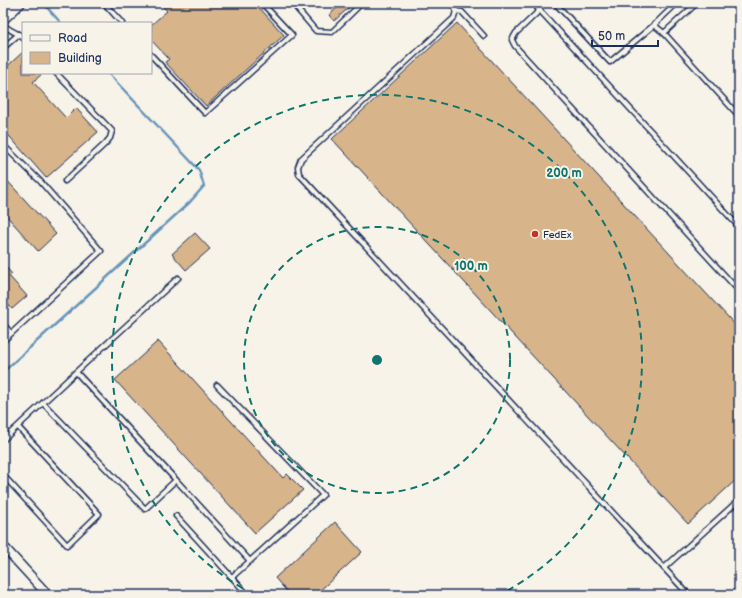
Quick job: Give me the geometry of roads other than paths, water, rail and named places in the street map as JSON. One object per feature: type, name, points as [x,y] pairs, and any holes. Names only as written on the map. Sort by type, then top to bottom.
[{"type":"main road","points":[[3,18],[19,3]]},
{"type":"street","points":[[3,546],[48,595]]},
{"type":"lane","points":[[104,3],[121,22]]},
{"type":"lane","points":[[152,56],[206,113],[292,35],[262,3]]},
{"type":"lane","points":[[292,3],[316,31],[332,32],[362,3]]},
{"type":"lane","points":[[452,3],[456,11],[454,18],[301,159],[298,167],[300,174],[689,595]]},
{"type":"lane","points":[[533,3],[739,227]]},
{"type":"lane","points":[[554,3],[610,62],[678,3]]},
{"type":"lane","points":[[664,33],[697,3]]},
{"type":"lane","points":[[540,10],[516,33],[512,40],[515,46],[739,291]]},
{"type":"lane","points":[[456,11],[462,12],[484,36]]},
{"type":"lane","points":[[3,24],[8,30],[19,34],[22,37]]},
{"type":"lane","points":[[654,25],[664,33],[739,116]]},
{"type":"lane","points":[[3,48],[19,34]]},
{"type":"lane","points":[[57,74],[112,131],[110,138],[105,144],[65,181]]},
{"type":"lane","points":[[3,145],[40,181],[101,251],[3,341]]},
{"type":"lane","points":[[3,440],[178,278]]},
{"type":"lane","points":[[3,324],[11,333]]},
{"type":"lane","points":[[76,372],[250,561]]},
{"type":"lane","points":[[217,385],[323,495],[232,578]]},
{"type":"lane","points":[[43,403],[145,509],[176,480]]},
{"type":"lane","points":[[3,475],[67,545],[99,514],[18,427]]},
{"type":"lane","points":[[664,568],[739,500]]},
{"type":"lane","points":[[176,516],[248,595]]},
{"type":"waterway","points":[[43,3],[60,22]]},
{"type":"waterway","points":[[3,372],[190,202],[204,186],[199,170],[109,74]]},
{"type":"place","name":"FedEx","points":[[535,234]]}]
